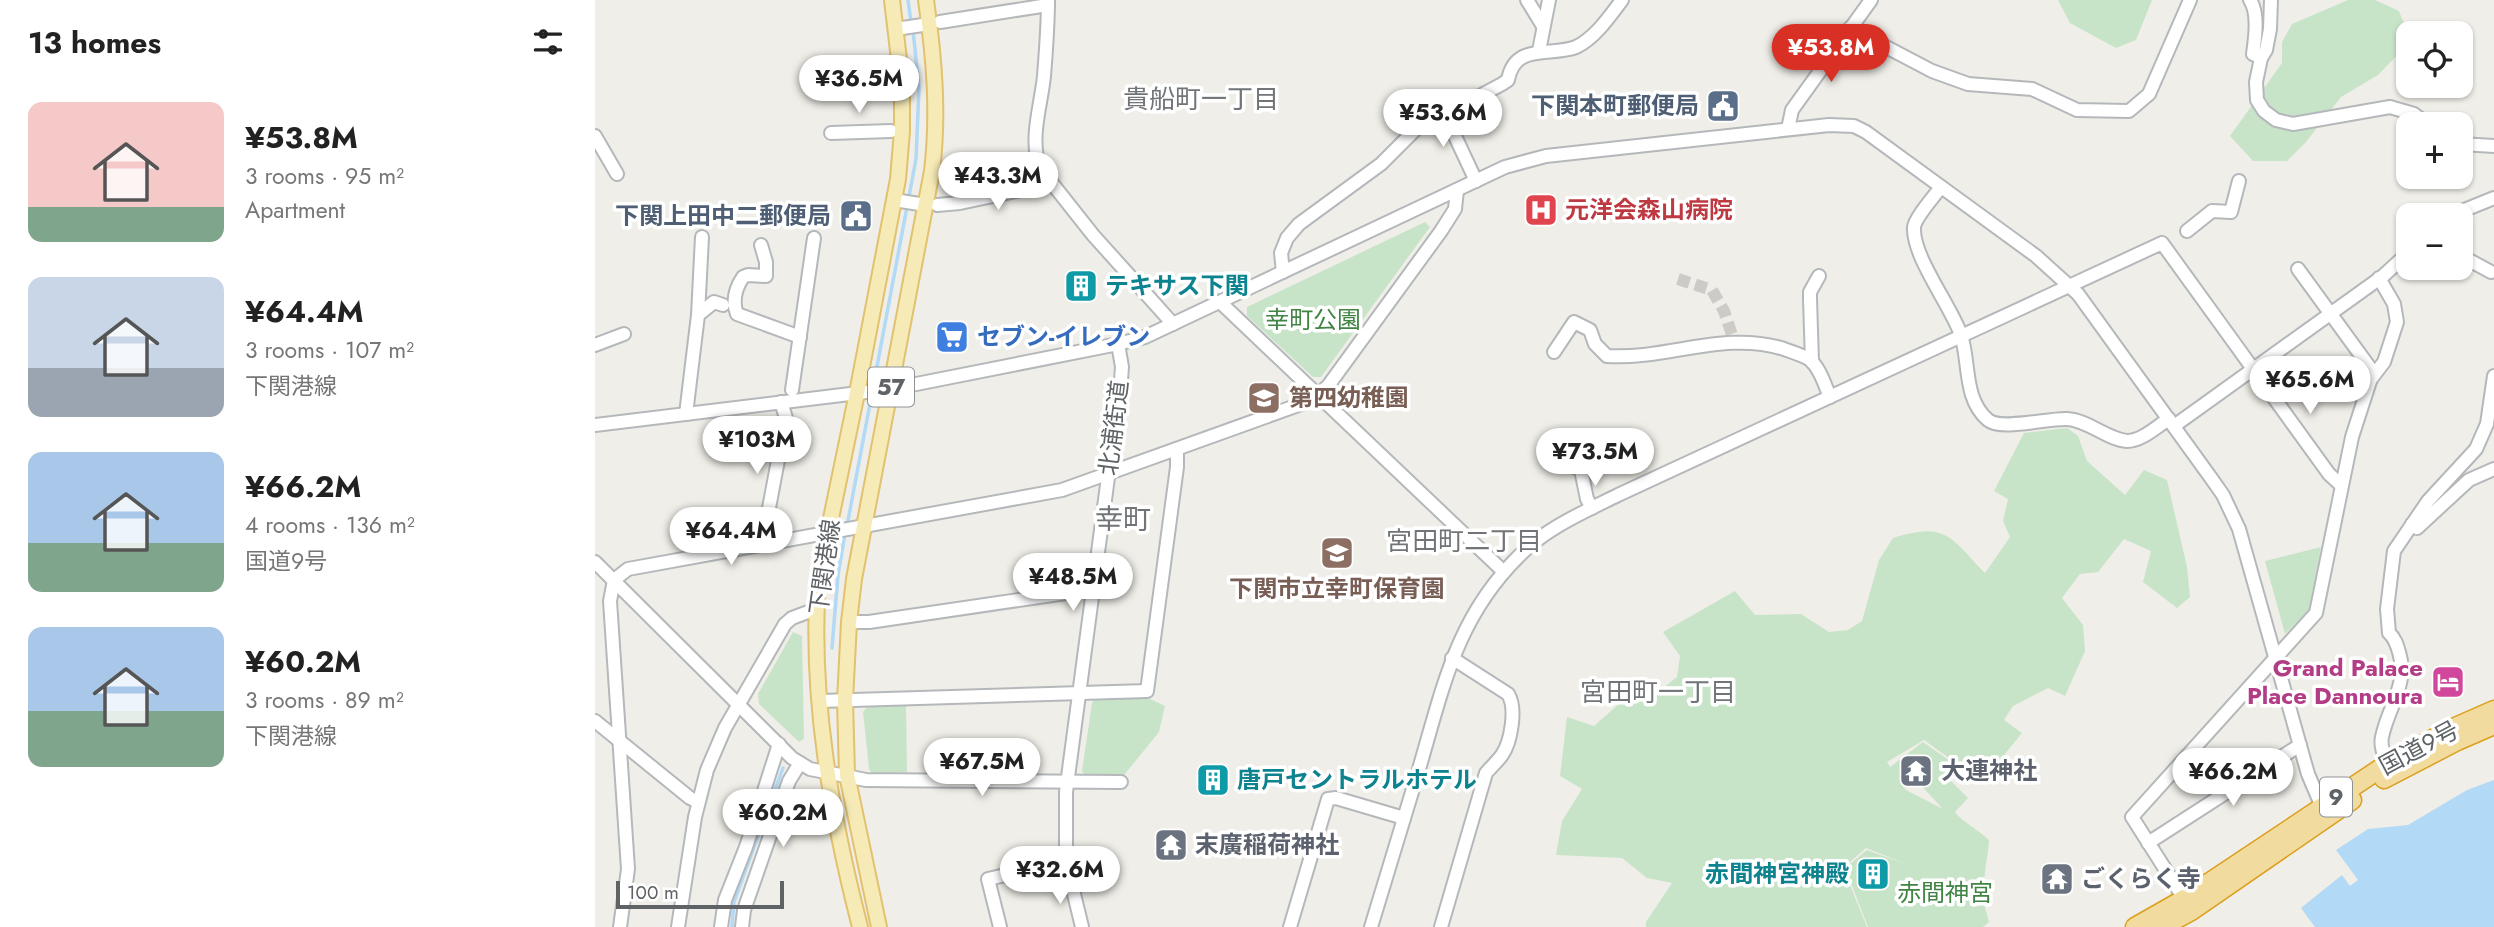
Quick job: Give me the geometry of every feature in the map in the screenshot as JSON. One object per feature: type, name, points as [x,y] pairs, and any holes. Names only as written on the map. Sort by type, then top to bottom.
[{"type":"highway","name":"国道9号","points":[[2324,812],[2387,764],[2453,728],[2494,710]]},
{"type":"highway","name":"国道9号","points":[[2162,927],[2271,843],[2392,774],[2457,741],[2494,726]]},
{"type":"highway","name":"国道9号","points":[[2135,927],[2188,905]]},
{"type":"main road","name":"下関港線","points":[[879,927],[847,775],[845,700],[849,622],[873,391],[898,201],[902,85],[899,29],[891,0]]},
{"type":"main road","name":"下関港線","points":[[860,927],[841,850],[827,773],[820,701],[816,609],[818,581],[927,205],[936,120],[933,47],[926,0]]},
{"type":"street","points":[[1527,0],[1543,26]]},
{"type":"street","points":[[1539,51],[1549,0]]},
{"type":"street","points":[[1283,272],[1281,253],[1287,238],[1299,224],[1381,164],[1427,118],[1448,113],[1508,80],[1512,66],[1523,57],[1539,51],[1575,47],[1595,32],[1622,0]]},
{"type":"street","points":[[1788,129],[1793,110],[1871,0]]},
{"type":"street","points":[[1850,28],[1932,71],[1968,84],[2032,89],[2077,110],[2130,111],[2149,94],[2190,0]]},
{"type":"street","points":[[2251,0],[2254,4],[2255,27],[2253,54],[2261,58]]},
{"type":"street","points":[[2271,0],[2266,50],[2261,58],[2256,82],[2257,102],[2264,111],[2281,122],[2293,124],[2390,107],[2407,112]]},
{"type":"street","points":[[899,29],[1048,2],[1036,148],[1040,168],[1093,235],[1173,324]]},
{"type":"street","points":[[1448,113],[1448,121],[1476,181]]},
{"type":"street","points":[[595,425],[873,391],[1118,344],[1145,337],[1505,167],[1546,156],[1829,125],[1854,126],[2036,256],[2070,286],[2223,495],[2239,529],[2308,774],[2324,812]]},
{"type":"street","points":[[831,133],[891,131]]},
{"type":"street","points":[[595,136],[617,174]]},
{"type":"street","points":[[2473,145],[2494,146]]},
{"type":"street","points":[[898,201],[927,205],[960,203],[1030,188],[1045,175]]},
{"type":"street","points":[[2187,232],[2212,211],[2231,212],[2239,181]]},
{"type":"street","points":[[1941,187],[1914,226],[1918,248],[1961,336],[1975,404],[1992,423],[2066,419],[2078,421],[2128,441],[2143,436],[2171,422],[2254,368],[2396,263]]},
{"type":"street","points":[[620,927],[628,869],[610,601],[614,580],[628,569],[1062,490],[1304,403],[1328,386],[1441,231],[1455,209],[1457,190]]},
{"type":"street","points":[[2473,206],[2494,198]]},
{"type":"street","points":[[686,414],[698,315],[702,237]]},
{"type":"street","points":[[792,390],[814,238]]},
{"type":"street","points":[[1371,927],[1452,658],[1478,605],[1520,554],[1553,530],[1592,508],[2162,243],[2329,474],[2341,485]]},
{"type":"street","points":[[761,245],[766,262],[766,276],[743,277],[733,301],[735,311],[800,337]]},
{"type":"street","points":[[2473,263],[2491,272]]},
{"type":"street","points":[[2188,905],[2132,817],[2316,613],[2352,437],[2373,372],[2298,269]]},
{"type":"street","points":[[1819,276],[1810,292],[1812,362],[1830,397]]},
{"type":"street","points":[[2371,379],[2384,362],[2397,323],[2395,307],[2379,278]]},
{"type":"street","points":[[698,315],[714,302],[723,305]]},
{"type":"street","points":[[1220,302],[1504,572]]},
{"type":"street","points":[[1554,352],[1574,323],[1590,330],[1595,344],[1607,356],[1641,355],[1748,341],[1771,345],[1812,362]]},
{"type":"street","points":[[595,345],[624,334]]},
{"type":"street","name":"北浦街道","points":[[1082,927],[1066,861],[1065,814],[1122,367],[1118,344]]},
{"type":"street","points":[[2387,764],[2382,738],[2400,688],[2402,674],[2399,650],[2389,633],[2387,601],[2392,582],[2393,556],[2428,501],[2476,449],[2487,424],[2494,376]]},
{"type":"street","points":[[762,545],[786,418],[781,402]]},
{"type":"street","points":[[820,701],[1147,691],[1177,467],[1177,449]]},
{"type":"street","points":[[1559,453],[1566,453],[1575,467],[1581,470],[1587,499],[1592,508]]},
{"type":"street","points":[[2412,523],[2417,528],[2469,480],[2494,469]]},
{"type":"street","points":[[595,562],[800,764],[827,773],[866,780],[1121,782]]},
{"type":"street","points":[[849,622],[869,622],[1093,589]]},
{"type":"street","points":[[678,927],[698,802],[717,744],[785,624],[792,618],[816,609]]},
{"type":"street","points":[[1441,927],[1486,773],[1503,754],[1514,709],[1513,701],[1501,688],[1452,658]]},
{"type":"street","points":[[595,721],[689,799],[698,802]]},
{"type":"street","points":[[721,927],[725,900],[746,848],[779,744]]},
{"type":"street","points":[[2148,843],[2300,745]]},
{"type":"street","points":[[742,927],[744,910],[789,781],[800,764]]},
{"type":"street","points":[[1290,927],[1328,799],[1336,798],[1404,818]]},
{"type":"street","points":[[1000,927],[988,878],[1066,861]]},
{"type":"green space","points":[[2058,0],[2152,0],[2136,40],[2116,48],[2070,23]]},
{"type":"green space","points":[[2348,0],[2375,0],[2399,11],[2403,21],[2396,21],[2396,56],[2378,75],[2341,97],[2306,142],[2287,161],[2253,161],[2230,136],[2282,63],[2282,42],[2292,24]]},
{"type":"green space","name":"幸町公園","points":[[1425,222],[1430,227],[1321,377],[1313,377],[1247,316],[1247,307]]},
{"type":"green space","name":"赤間神宮","points":[[2067,428],[2078,436],[2087,461],[2125,495],[2144,470],[2167,480],[2187,567],[2190,597],[2177,608],[2143,582],[2151,551],[2124,539],[2098,572],[2080,574],[2062,598],[2083,625],[2085,651],[2065,696],[2048,688],[2013,706],[2004,720],[2022,733],[1982,782],[1924,740],[1887,762],[1890,767],[1923,742],[1950,761],[1951,781],[1968,798],[1955,812],[1989,840],[1985,876],[1978,882],[1989,922],[1983,927],[1868,927],[1845,868],[1867,850],[1906,864],[1866,848],[1843,868],[1867,927],[1646,927],[1646,922],[1672,883],[1647,878],[1622,858],[1556,855],[1562,821],[1582,789],[1560,776],[1567,717],[1594,726],[1629,695],[1662,689],[1677,677],[1680,656],[1663,632],[1735,591],[1755,615],[1801,614],[1829,632],[1848,630],[1862,621],[1879,560],[1893,538],[1911,533],[1937,532],[1955,542],[1985,573],[2010,537],[2003,521],[2008,499],[1994,491],[2024,433]],"holes":[[[1918,782],[1941,807],[1906,790],[1903,786]]]},
{"type":"green space","points":[[2321,547],[2309,610],[2285,634],[2265,561]]},
{"type":"green space","points":[[793,632],[802,636],[804,739],[799,742],[759,704],[758,694]]},
{"type":"green space","points":[[1148,698],[1165,706],[1159,732],[1124,775],[1085,775],[1082,771],[1094,700]]},
{"type":"green space","points":[[868,706],[906,706],[907,772],[872,773],[869,769],[863,712]]},
{"type":"water","points":[[2494,780],[2494,927],[2315,927],[2301,908],[2342,875],[2350,886],[2358,880],[2336,850],[2368,829],[2408,825],[2467,790]]},
{"type":"waterway","points":[[908,0],[911,22]]},
{"type":"waterway","points":[[847,526],[916,159],[919,88],[913,30]]},
{"type":"waterway","points":[[832,648],[838,575],[845,534]]},
{"type":"waterway","points":[[732,927],[734,902],[783,768]]},
{"type":"tunnel","points":[[1678,279],[1712,290],[1724,311],[1734,341]]},
{"type":"place","name":"下関本町郵便局","points":[[1723,106]]},
{"type":"place","name":"元洋会森山病院","points":[[1541,210]]},
{"type":"place","name":"下関上田中二郵便局","points":[[856,216]]},
{"type":"place","name":"テキサス下関","points":[[1081,286]]},
{"type":"place","name":"セブン-イレブン","points":[[952,337]]},
{"type":"place","name":"第四幼稚園","points":[[1264,398]]},
{"type":"place","name":"下関市立幸町保育園","points":[[1337,553]]},
{"type":"place","name":"Grand Palace Place Dannoura","points":[[2448,682]]},
{"type":"place","name":"大連神社","points":[[1916,771]]},
{"type":"place","name":"唐戸セントラルホテル","points":[[1213,780]]},
{"type":"place","name":"末廣稲荷神社","points":[[1171,845]]},
{"type":"place","name":"赤間神宮神殿","points":[[1873,874]]},
{"type":"place","name":"ごくらく寺","points":[[2057,879]]},
{"type":"district","name":"貴船町一丁目","points":[[1201,99]]},
{"type":"district","name":"幸町","points":[[1123,519]]},
{"type":"district","name":"宮田町二丁目","points":[[1464,541]]},
{"type":"district","name":"宮田町一丁目","points":[[1658,692]]}]
